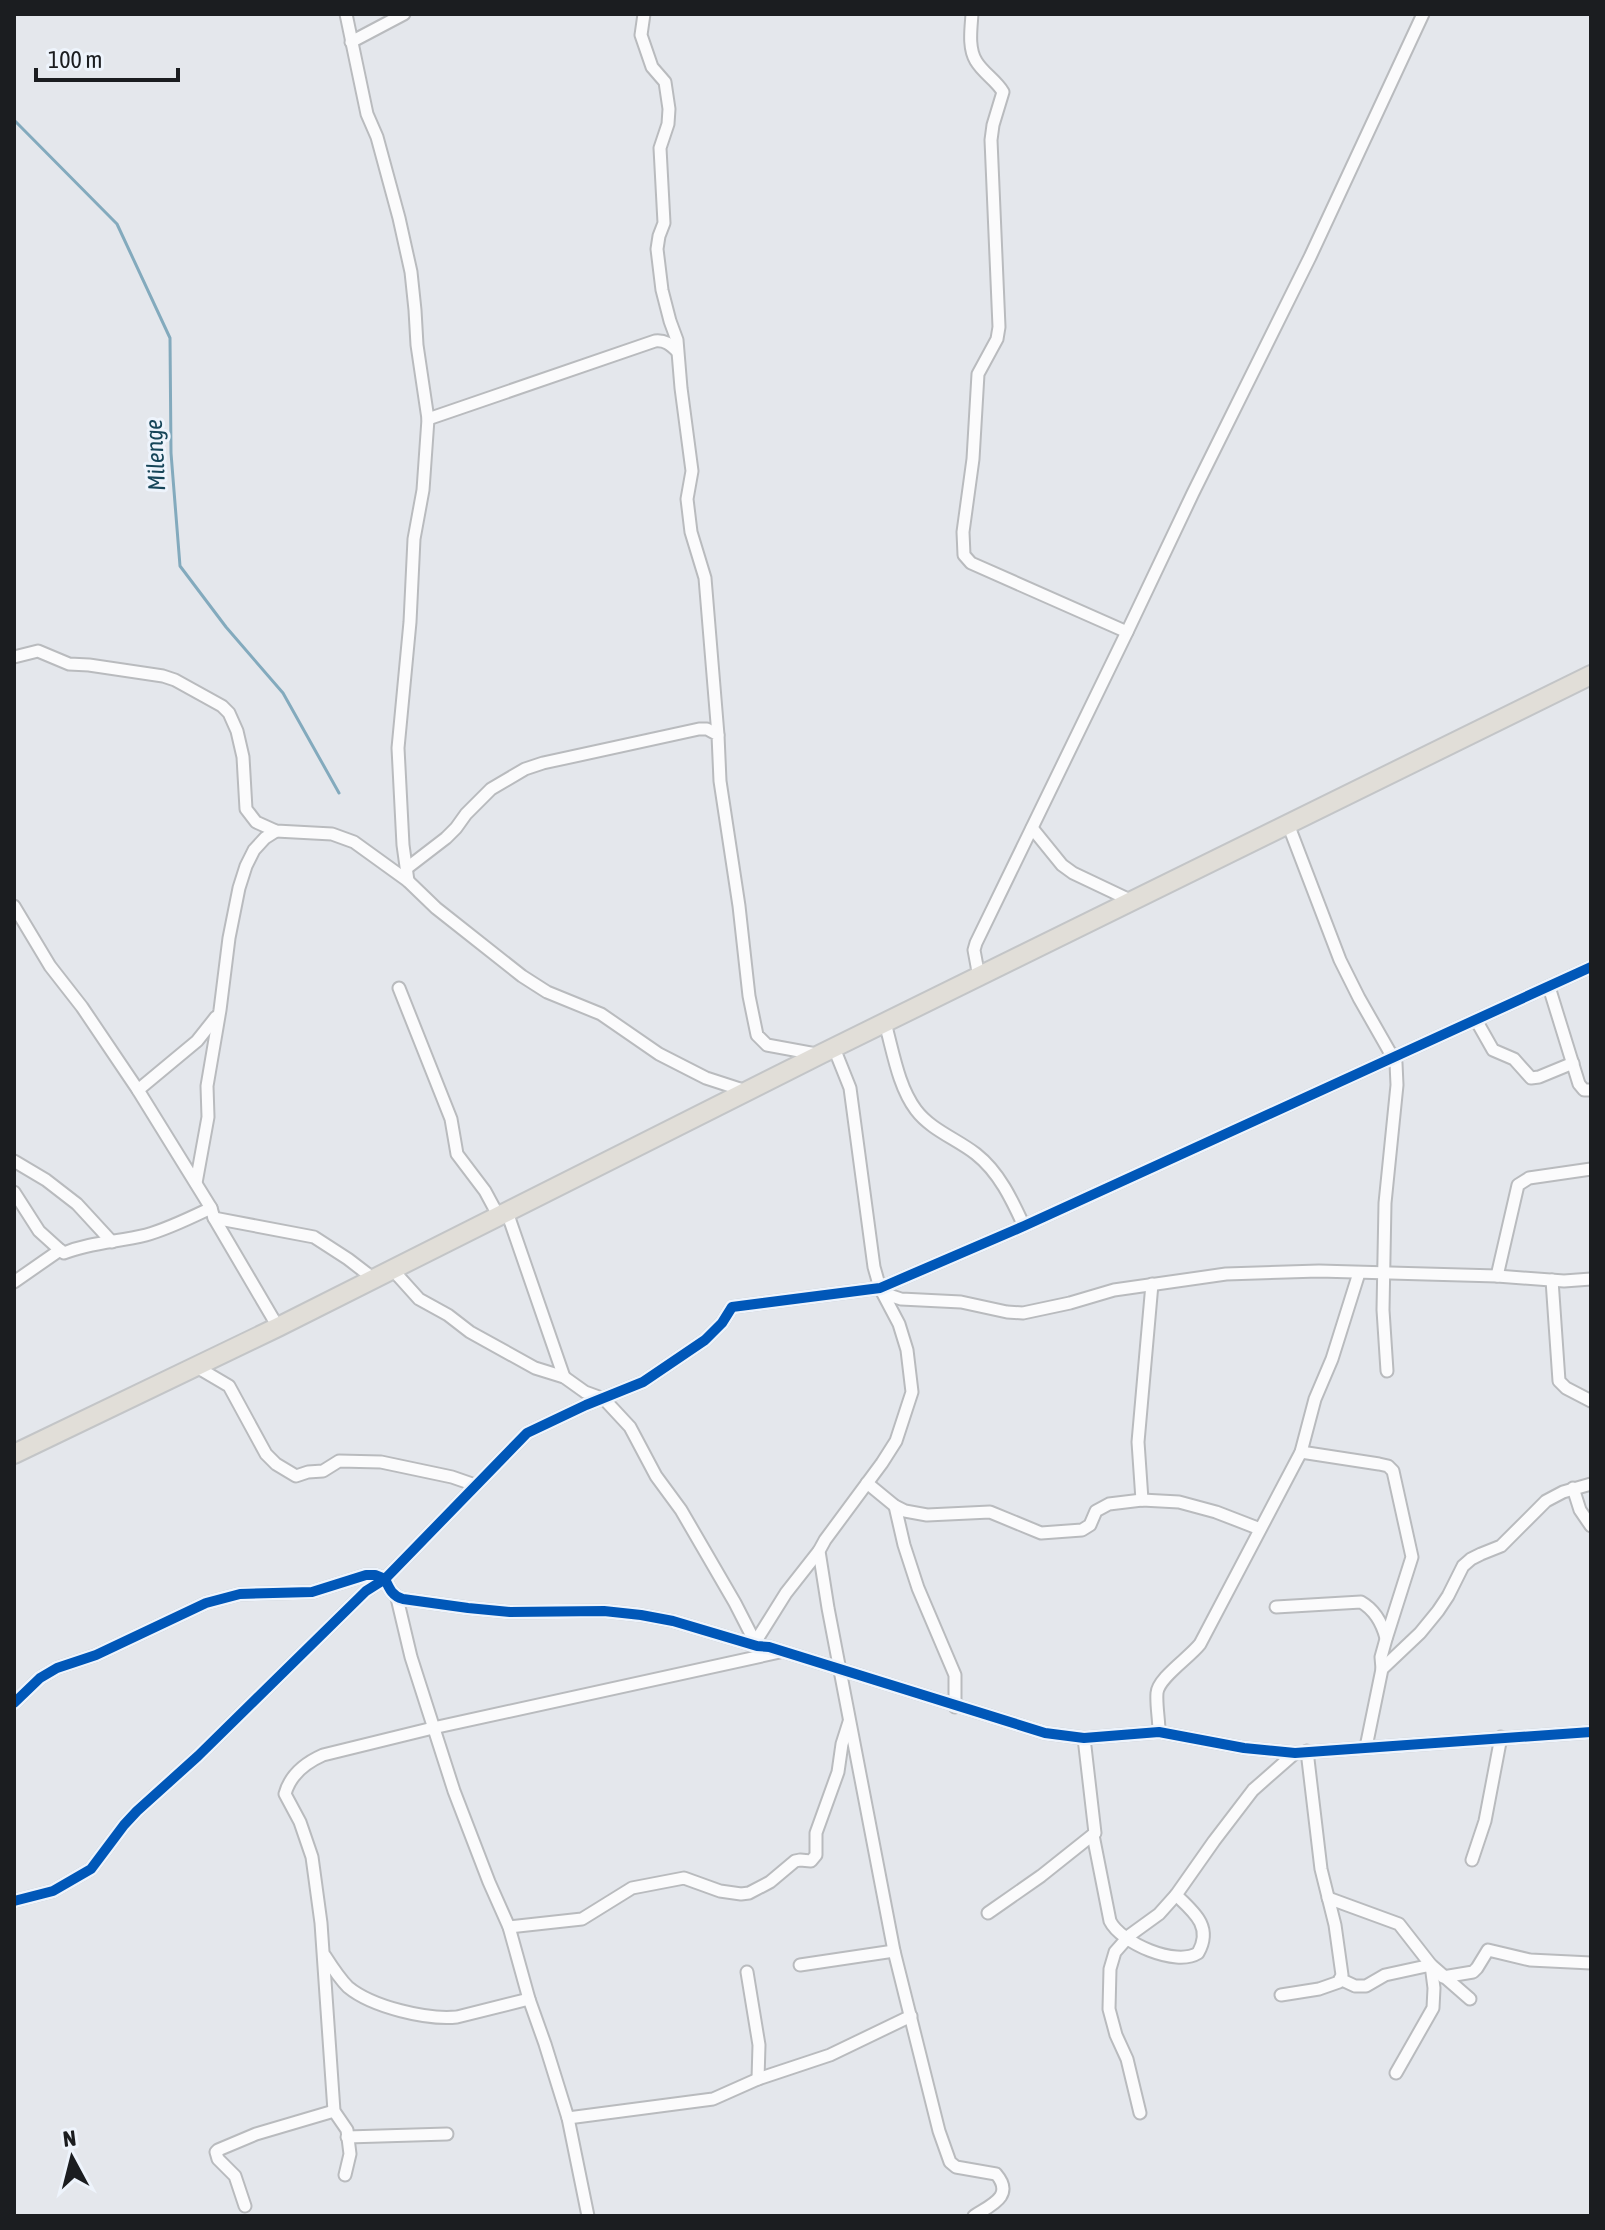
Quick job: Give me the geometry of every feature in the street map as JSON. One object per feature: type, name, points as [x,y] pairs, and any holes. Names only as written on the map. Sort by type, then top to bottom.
[{"type":"main road","points":[[14,1454],[278,1327],[827,1051],[1591,675]]},
{"type":"street","points":[[346,14],[367,114],[377,137],[408,259],[428,419],[423,490],[414,539],[398,748],[408,881]]},
{"type":"street","points":[[351,42],[404,14]]},
{"type":"street","points":[[644,14],[641,35],[652,67],[665,82],[669,109],[660,148],[664,223],[657,249],[662,290],[677,340],[692,471],[687,499],[691,532],[705,578],[720,781],[749,996],[757,1035],[767,1045],[793,1051],[827,1051],[850,1088],[874,1267],[907,1350],[912,1392],[896,1441],[786,1593],[756,1644]]},
{"type":"street","points":[[972,14],[971,40],[975,60],[1003,92],[991,140],[999,327],[997,339],[978,374],[973,459],[963,532],[964,555],[971,563],[1127,632]]},
{"type":"street","points":[[979,977],[974,950],[976,943],[1310,257],[1423,14]]},
{"type":"street","points":[[428,419],[655,341],[670,344],[677,351]]},
{"type":"street","points":[[14,657],[38,651],[69,664],[163,676],[222,706],[229,713],[237,731],[243,757],[246,809],[256,822],[276,831],[317,833],[346,839],[363,848],[408,881],[436,908],[522,976],[547,992],[601,1014],[659,1054],[706,1078],[747,1091]]},
{"type":"street","points":[[407,868],[446,838],[491,789],[525,769],[699,729],[707,729],[718,735]]},
{"type":"street","points":[[1288,824],[1340,960],[1396,1063],[1397,1085],[1385,1203],[1383,1310],[1387,1371]]},
{"type":"street","points":[[1032,828],[1062,865],[1133,902]]},
{"type":"street","points":[[196,1183],[208,1117],[207,1086],[239,888],[254,850],[276,831]]},
{"type":"street","points":[[14,906],[50,966],[138,1090],[196,1183],[278,1327]]},
{"type":"street","points":[[14,1901],[53,1891],[91,1869],[137,1811],[198,1756],[366,1591],[385,1579],[527,1433],[643,1382],[705,1340],[732,1307],[880,1288],[1024,1226],[1591,967]]},
{"type":"street","points":[[1549,987],[1579,1084],[1584,1090],[1591,1090]]},
{"type":"street","points":[[399,988],[451,1119],[457,1154],[503,1214],[564,1377]]},
{"type":"street","points":[[138,1090],[197,1041],[220,1010]]},
{"type":"street","points":[[1476,1020],[1493,1050],[1514,1059],[1531,1078],[1573,1063]]},
{"type":"street","points":[[885,1023],[910,1101],[918,1114],[991,1169],[1004,1186],[1024,1226]]},
{"type":"street","points":[[14,1161],[77,1204],[112,1242]]},
{"type":"street","points":[[1497,1276],[1518,1185],[1529,1178],[1591,1169]]},
{"type":"street","points":[[14,1192],[39,1231],[64,1253],[90,1244],[161,1230],[212,1213],[314,1237],[374,1279]]},
{"type":"street","points":[[14,1282],[60,1250]]},
{"type":"street","points":[[392,1269],[419,1299],[470,1332],[535,1368],[564,1377],[585,1392],[604,1399],[630,1427],[656,1476],[681,1510],[756,1644]]},
{"type":"street","points":[[880,1288],[901,1299],[961,1302],[1023,1313],[1114,1290],[1226,1274],[1319,1271],[1591,1279]]},
{"type":"street","points":[[1159,1732],[1157,1691],[1160,1682],[1200,1644],[1301,1452],[1315,1399],[1332,1359],[1359,1273]]},
{"type":"street","points":[[1552,1280],[1559,1381],[1591,1401]]},
{"type":"street","points":[[1142,1500],[1138,1442],[1152,1284]]},
{"type":"street","points":[[195,1366],[229,1386],[266,1454],[296,1476],[323,1471],[339,1461],[381,1462],[475,1485]]},
{"type":"street","points":[[1301,1452],[1388,1466],[1393,1471],[1410,1541],[1412,1557],[1381,1657],[1382,1669],[1366,1747]]},
{"type":"street","points":[[867,1483],[905,1511],[927,1515],[990,1512],[1041,1533],[1082,1530],[1090,1525],[1096,1511],[1109,1504],[1142,1500],[1179,1502],[1260,1529]]},
{"type":"street","points":[[1382,1669],[1420,1633],[1448,1596],[1463,1566],[1471,1559],[1501,1546],[1546,1501],[1573,1488],[1591,1484]]},
{"type":"street","points":[[1573,1488],[1580,1510],[1591,1526]]},
{"type":"street","points":[[895,1506],[918,1588],[955,1675],[955,1707]]},
{"type":"street","points":[[819,1551],[894,1951],[939,2131],[950,2162],[956,2167],[996,2174],[1003,2187],[1002,2195],[974,2216]]},
{"type":"street","points":[[14,1703],[40,1678],[57,1668],[96,1655],[206,1603],[240,1594],[312,1592],[366,1575],[385,1579],[397,1598],[411,1657],[454,1791],[509,1927],[568,2118],[588,2216]]},
{"type":"street","points":[[397,1598],[510,1612],[604,1611],[673,1621],[769,1647],[1045,1733],[1084,1738],[1159,1732],[1244,1748],[1301,1752],[1591,1732]]},
{"type":"street","points":[[1276,1607],[1361,1602],[1378,1617],[1386,1639]]},
{"type":"street","points":[[345,2175],[350,2154],[347,2130],[334,2111],[324,1954],[312,1857],[300,1822],[285,1798],[287,1786],[307,1762],[323,1755],[433,1728],[781,1652]]},
{"type":"street","points":[[509,1927],[582,1919],[632,1888],[684,1878],[720,1891],[749,1893],[770,1882],[795,1861],[811,1861],[816,1855],[816,1833],[838,1772],[849,1721]]},
{"type":"street","points":[[1472,1860],[1485,1821],[1501,1737]]},
{"type":"street","points":[[988,1913],[1093,1835],[1096,1828],[1084,1738]]},
{"type":"street","points":[[1140,2113],[1108,1999],[1112,1957],[1126,1939],[1159,1914],[1176,1895],[1253,1790],[1301,1752]]},
{"type":"street","points":[[1281,1995],[1319,1989],[1340,1979],[1340,1958],[1301,1752]]},
{"type":"street","points":[[1093,1835],[1110,1921],[1114,1930],[1126,1939],[1170,1956],[1186,1959],[1198,1953],[1204,1941],[1203,1928],[1176,1895]]},
{"type":"street","points":[[1328,1898],[1399,1924],[1431,1965],[1470,1999]]},
{"type":"street","points":[[1443,1977],[1473,1972],[1488,1950],[1530,1960],[1591,1963]]},
{"type":"street","points":[[800,1965],[894,1951]]},
{"type":"street","points":[[324,1954],[346,1984],[357,1993],[374,2002],[416,2013],[457,2017],[529,1999]]},
{"type":"street","points":[[1340,1979],[1355,1986],[1366,1986],[1385,1975],[1431,1965]]},
{"type":"street","points":[[1396,2073],[1433,2008],[1431,1965]]},
{"type":"street","points":[[747,1972],[759,2045],[758,2079]]},
{"type":"street","points":[[568,2118],[713,2099],[758,2079],[830,2055],[911,2016]]},
{"type":"street","points":[[245,2206],[235,2176],[218,2159],[216,2152],[256,2134],[334,2111]]},
{"type":"street","points":[[347,2137],[447,2134]]},
{"type":"waterway","name":"Milenge","points":[[14,120],[117,224],[170,338],[171,453],[180,566],[226,627],[283,693],[339,793]]},
{"type":"cycle path","points":[[14,1901],[53,1891],[91,1869],[137,1811],[198,1756],[366,1591],[385,1579],[527,1433],[643,1382],[705,1340],[732,1307],[880,1288],[1024,1226],[1591,967]]},
{"type":"cycle path","points":[[14,1703],[40,1678],[57,1668],[96,1655],[206,1603],[240,1594],[312,1592],[375,1575],[385,1579],[394,1594],[403,1599],[510,1612],[604,1611],[673,1621],[769,1647],[1045,1733],[1084,1738],[1159,1732],[1244,1748],[1295,1753],[1591,1732]]}]
